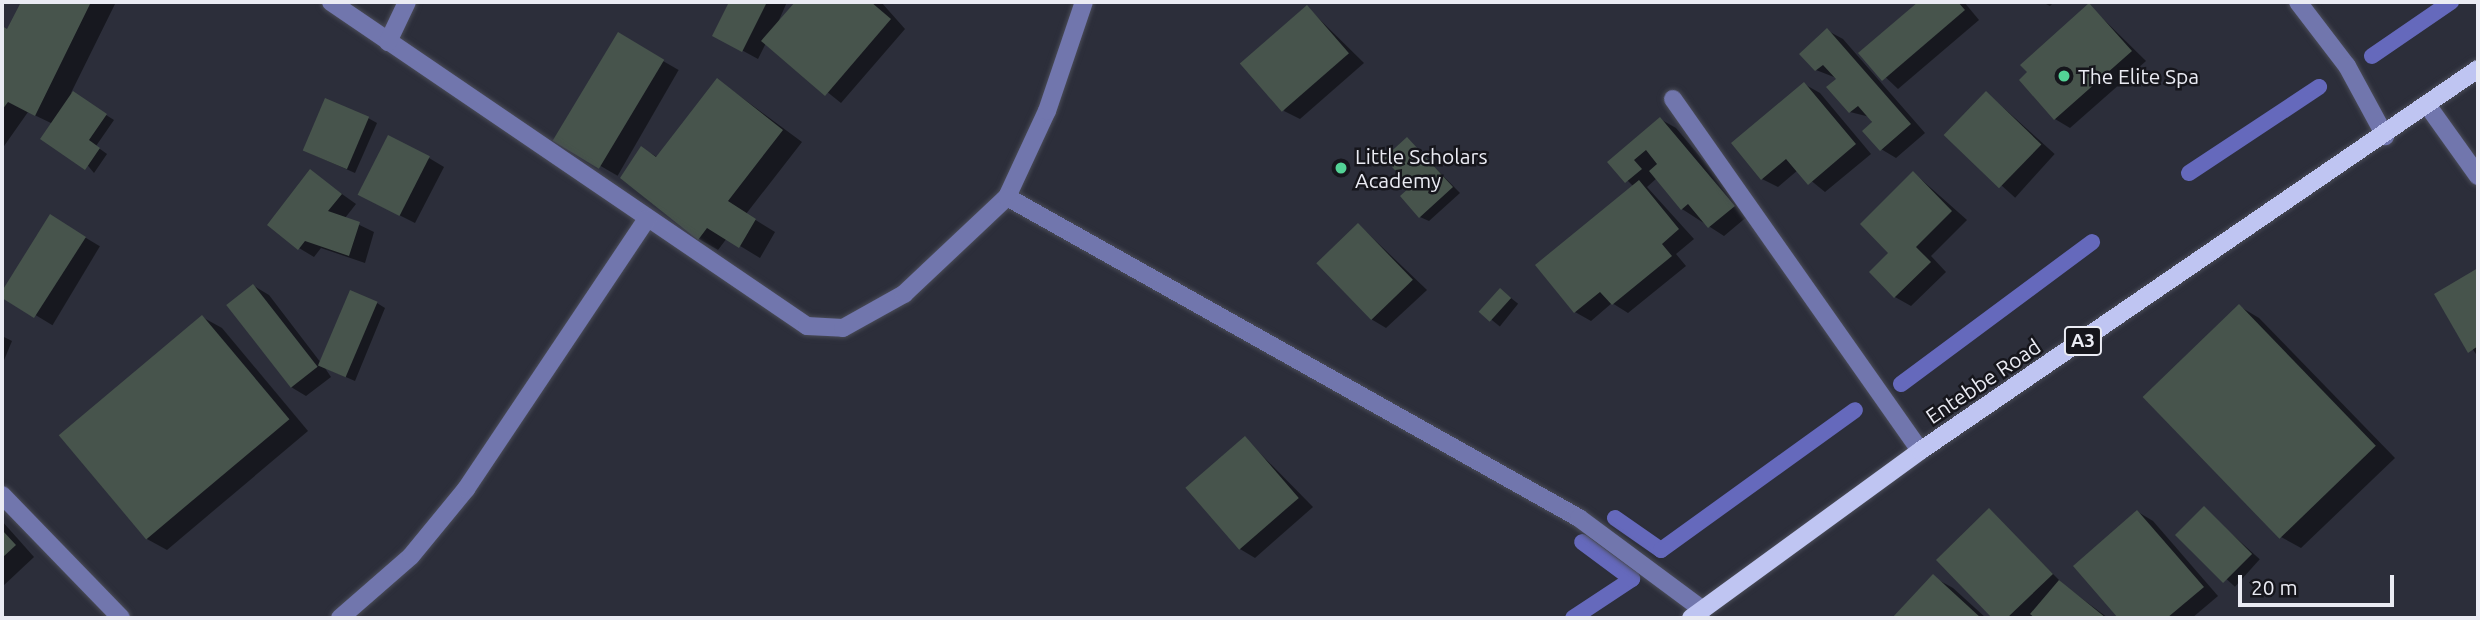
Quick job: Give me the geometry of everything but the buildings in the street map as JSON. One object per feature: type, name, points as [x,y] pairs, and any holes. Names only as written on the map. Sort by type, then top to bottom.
[{"type":"main road","name":"Entebbe Road","points":[[1697,614],[1920,451],[2385,136],[2478,69]]},
{"type":"street","points":[[331,2],[807,326],[843,328],[904,294],[1007,197],[1047,111],[1084,2]]},
{"type":"street","points":[[388,42],[407,2]]},
{"type":"street","points":[[2298,2],[2347,66],[2385,136]]},
{"type":"street","points":[[1673,99],[1920,451]]},
{"type":"street","points":[[2428,106],[2478,176]]},
{"type":"street","points":[[1007,197],[1578,518],[1697,614]]},
{"type":"street","points":[[340,618],[411,555],[466,489],[647,219]]},
{"type":"street","points":[[2,495],[121,618]]},
{"type":"waterway","points":[[2372,56],[2451,2]]},
{"type":"waterway","points":[[2189,173],[2319,87]]},
{"type":"waterway","points":[[1901,384],[2092,242]]},
{"type":"waterway","points":[[1615,518],[1661,550],[1855,410]]},
{"type":"waterway","points":[[1573,618],[1632,579],[1582,542]]},
{"type":"place","name":"The Elite Spa","points":[[2064,76]]},
{"type":"place","name":"Little Scholars Academy","points":[[1341,168]]}]
